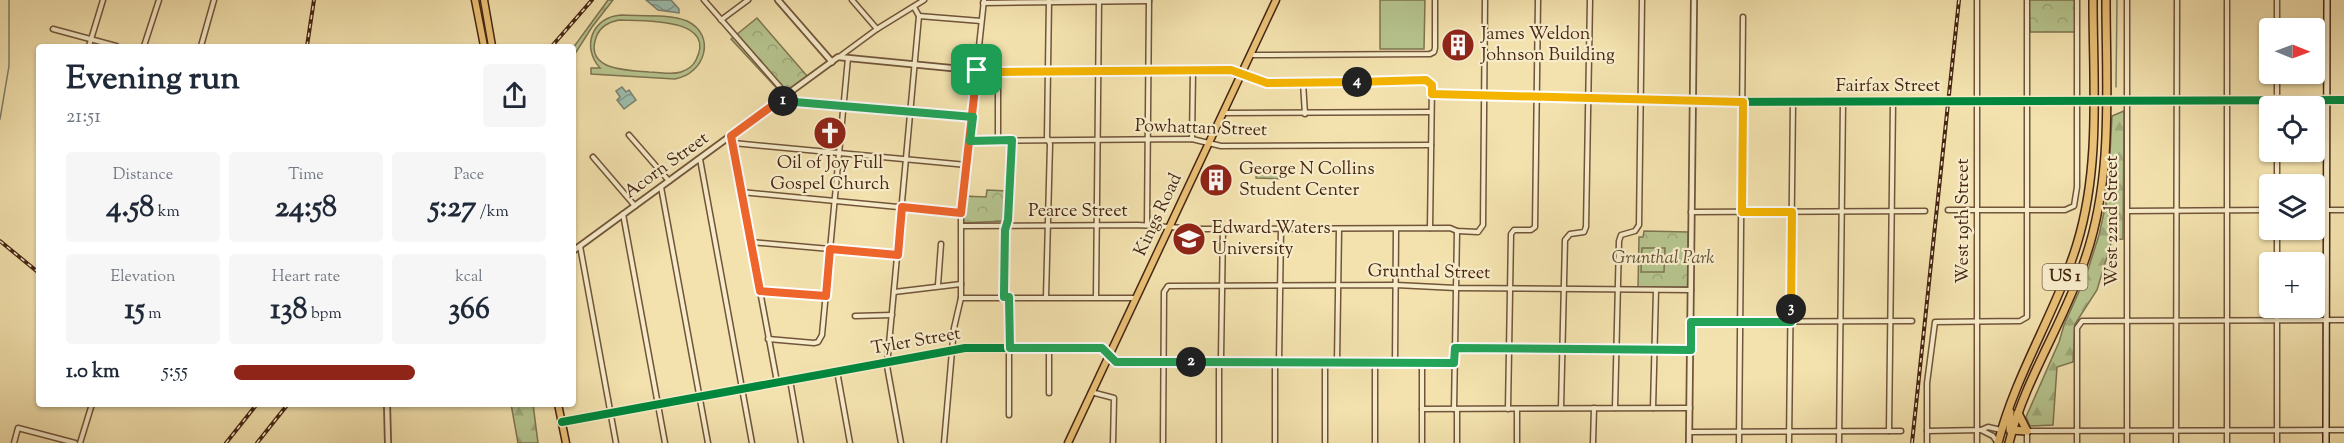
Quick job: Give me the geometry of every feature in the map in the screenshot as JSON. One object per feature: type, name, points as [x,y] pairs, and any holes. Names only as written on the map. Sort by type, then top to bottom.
[{"type":"highway","name":"US 1","points":[[1998,443],[2012,395],[2065,278],[2077,244],[2086,207],[2092,170],[2094,0]]},
{"type":"highway","name":"US 1","points":[[2009,443],[2018,413],[2078,280],[2090,245],[2099,207],[2104,170],[2106,0]]},
{"type":"highway","points":[[2012,395],[2008,424],[2012,432],[2027,431],[2018,413]]},
{"type":"highway","points":[[2001,430],[2004,443]]},
{"type":"main road","points":[[476,0],[484,44]]},
{"type":"main road","points":[[484,0],[492,44]]},
{"type":"main road","name":"Kings Road","points":[[1068,443],[1276,0]]},
{"type":"main road","points":[[2326,443],[2327,0]]},
{"type":"main road","points":[[559,407],[566,443]]},
{"type":"street","points":[[90,44],[103,0]]},
{"type":"street","points":[[145,44],[159,0]]},
{"type":"street","points":[[202,44],[214,0]]},
{"type":"street","points":[[704,0],[787,95]]},
{"type":"street","points":[[721,20],[748,0]]},
{"type":"street","points":[[778,0],[832,62]]},
{"type":"street","points":[[852,0],[877,30]]},
{"type":"street","name":"Acorn Street","points":[[576,249],[838,57],[924,0]]},
{"type":"street","points":[[1251,55],[1430,54],[1434,52],[1435,0]]},
{"type":"street","points":[[1484,95],[1485,0]]},
{"type":"street","points":[[1508,409],[1511,232],[1531,230],[1535,227],[1538,0]]},
{"type":"street","points":[[1562,408],[1564,240],[1570,234],[1584,232],[1586,227],[1590,0]]},
{"type":"street","points":[[1615,408],[1619,238],[1624,233],[1635,231],[1639,225],[1642,0]]},
{"type":"street","points":[[1689,443],[1694,0]]},
{"type":"street","name":"West 19th Street","points":[[1977,0],[1979,430],[1977,443]]},
{"type":"street","points":[[1927,443],[1927,383],[1935,322],[2020,321],[2026,319],[2027,0]]},
{"type":"street","points":[[1948,210],[2065,210],[2071,208],[2075,203],[2077,187],[2077,0]]},
{"type":"street","name":"West 22nd Street","points":[[2127,0],[2127,443]]},
{"type":"street","points":[[2176,443],[2177,0]]},
{"type":"street","points":[[2226,443],[2227,0]]},
{"type":"street","points":[[2277,0],[2277,18]]},
{"type":"street","points":[[944,443],[952,350],[961,298],[961,213],[973,117],[983,1],[1149,1],[1147,225]]},
{"type":"street","points":[[1046,297],[1049,1]]},
{"type":"street","points":[[1096,297],[1099,1]]},
{"type":"street","points":[[901,443],[888,362],[920,16],[914,7]]},
{"type":"street","points":[[920,16],[981,21]]},
{"type":"street","points":[[1740,443],[1743,17]]},
{"type":"street","points":[[53,28],[109,44]]},
{"type":"street","points":[[838,57],[998,72],[1231,70],[1267,83],[1430,81],[1432,94],[1430,228]]},
{"type":"street","points":[[768,339],[809,343],[818,342],[822,334],[848,58]]},
{"type":"street","points":[[1192,140],[1193,70]]},
{"type":"street","points":[[998,72],[998,140]]},
{"type":"street","points":[[1304,83],[1305,114]]},
{"type":"street","name":"Fairfax Street","points":[[1432,94],[1693,102],[2259,100]]},
{"type":"street","name":"Pearce Street","points":[[962,226],[1147,225],[1223,228],[1480,230],[1483,225],[1484,95]]},
{"type":"street","points":[[780,100],[973,117]]},
{"type":"street","name":"Fairfax Street","points":[[2326,100],[2344,100]]},
{"type":"street","points":[[1789,443],[1793,102]]},
{"type":"street","points":[[1839,443],[1843,102]]},
{"type":"street","points":[[1889,431],[1893,102]]},
{"type":"street","points":[[1223,113],[1431,112]]},
{"type":"street","points":[[629,135],[669,181]]},
{"type":"street","points":[[731,136],[777,382]]},
{"type":"street","points":[[1010,415],[1006,225],[1012,140]]},
{"type":"street","name":"Powhattan Street","points":[[970,141],[1192,140],[1228,146],[1431,145]]},
{"type":"street","points":[[733,143],[967,165]]},
{"type":"street","points":[[593,157],[635,206]]},
{"type":"street","points":[[700,159],[752,443]]},
{"type":"street","points":[[661,188],[708,443]]},
{"type":"street","points":[[741,192],[961,213]]},
{"type":"street","points":[[2127,211],[2259,210]]},
{"type":"street","points":[[2326,210],[2344,210]]},
{"type":"street","points":[[1691,212],[1924,211]]},
{"type":"street","points":[[624,214],[665,443]]},
{"type":"street","points":[[1219,443],[1223,228]]},
{"type":"street","points":[[1275,443],[1281,228]]},
{"type":"street","points":[[1337,362],[1339,229]]},
{"type":"street","points":[[1395,363],[1396,229]]},
{"type":"street","points":[[1457,231],[1454,363],[1457,443]]},
{"type":"street","points":[[751,242],[898,255]]},
{"type":"street","points":[[938,285],[941,244]]},
{"type":"street","points":[[580,246],[616,443]]},
{"type":"street","points":[[894,292],[961,284]]},
{"type":"street","name":"Grunthal Street","points":[[1163,362],[1164,292],[1170,286],[1396,285],[1456,288],[1692,290]]},
{"type":"street","points":[[1653,408],[1656,290]]},
{"type":"street","points":[[760,291],[826,296]]},
{"type":"street","points":[[961,298],[1136,298]]},
{"type":"street","points":[[855,316],[892,315]]},
{"type":"street","points":[[2077,443],[2077,328],[2080,322],[2085,320],[2344,320]]},
{"type":"street","points":[[2277,320],[2277,443]]},
{"type":"street","points":[[1691,322],[1912,321]]},
{"type":"street","name":"Tyler Street","points":[[562,422],[965,348],[1102,348],[1116,362],[1454,363]]},
{"type":"street","points":[[1049,348],[1049,393]]},
{"type":"street","points":[[1455,348],[1691,350]]},
{"type":"street","points":[[1163,362],[1163,443]]},
{"type":"street","points":[[1324,362],[1325,443]]},
{"type":"street","points":[[1375,363],[1375,443]]},
{"type":"street","points":[[1422,363],[1422,443]]},
{"type":"street","points":[[837,371],[850,443]]},
{"type":"street","points":[[790,380],[801,443]]},
{"type":"street","points":[[1092,392],[1114,398],[1113,443]]},
{"type":"street","points":[[14,443],[18,428],[77,443],[91,407]]},
{"type":"street","points":[[387,407],[388,443]]},
{"type":"street","points":[[1593,443],[1594,408]]},
{"type":"street","points":[[1422,409],[1690,408]]},
{"type":"street","points":[[1517,409],[1517,443]]},
{"type":"street","points":[[1927,430],[1979,430],[1988,427],[2001,430]]},
{"type":"street","points":[[1979,430],[1993,436],[1998,443]]},
{"type":"street","points":[[2027,443],[2027,431],[2344,430]]},
{"type":"street","points":[[1689,432],[1901,431]]},
{"type":"green space","points":[[608,0],[613,0],[576,52],[576,44]]},
{"type":"green space","points":[[1380,0],[1425,0],[1424,49],[1380,49]]},
{"type":"green space","points":[[2029,0],[2079,0],[2079,32],[2030,32]]},
{"type":"green space","points":[[654,16],[687,21],[702,35],[704,53],[700,62],[694,70],[675,79],[591,74],[591,68],[600,68],[591,51],[592,34],[603,21],[611,17]],"holes":[[[619,20],[659,22],[687,29],[696,36],[700,46],[695,62],[690,68],[677,73],[619,69],[601,62],[596,56],[594,47],[597,35],[603,27]]]},
{"type":"green space","points":[[757,18],[808,77],[783,95],[731,39]]},
{"type":"green space","points":[[2124,111],[2123,239],[2112,240],[2097,290],[2075,324],[2073,362],[2057,367],[2053,425],[2030,426],[2026,417],[2086,276],[2099,235],[2108,194],[2112,116]]},
{"type":"green space","points":[[1257,169],[1284,170],[1284,179],[1256,178]]},
{"type":"green space","points":[[987,190],[1007,191],[1006,221],[962,223],[965,196],[986,197]]},
{"type":"green space","name":"Grunthal Park","points":[[1644,231],[1688,232],[1689,287],[1638,287],[1639,237],[1643,237]]},
{"type":"green space","points":[[1642,248],[1665,248],[1664,272],[1641,272]]},
{"type":"green space","points":[[512,407],[533,407],[538,443],[518,443]]},
{"type":"water","points":[[646,0],[671,0],[679,9],[679,13],[658,10]]},
{"type":"water","points":[[622,87],[626,92],[629,90],[636,100],[624,109],[617,100],[620,97],[616,91]]},
{"type":"waterway","points":[[0,119],[9,66],[9,0]]},
{"type":"waterway","points":[[2116,87],[2117,0]]},
{"type":"railway","points":[[307,44],[314,0]]},
{"type":"railway","points":[[554,44],[592,0]]},
{"type":"railway","points":[[1912,443],[1959,0]]},
{"type":"railway","points":[[0,241],[36,271]]},
{"type":"railway","points":[[226,443],[255,407]]},
{"type":"railway","points":[[257,443],[286,407]]},
{"type":"cycle path","points":[[1432,94],[1698,102],[2344,100]]},
{"type":"cycle path","points":[[562,422],[965,348],[1102,348],[1116,362],[1454,363]]},
{"type":"place","name":"James Weldon Johnson Building","points":[[1458,45]]},
{"type":"place","name":"Oil of Joy Full Gospel Church","points":[[830,133]]},
{"type":"place","name":"George N Collins Student Center","points":[[1216,180]]},
{"type":"place","name":"Edward Waters University","points":[[1189,239]]},
{"type":"route","points":[[977,70],[972,121],[970,141],[961,213],[902,207],[898,255],[830,249],[826,296],[760,291],[731,136],[780,100],[911,112],[973,117],[970,141],[1012,140],[1008,220],[1005,230],[1004,294],[1004,297],[1009,297],[1010,348],[1102,348],[1116,362],[1454,363],[1455,348],[1691,350],[1691,322],[1791,322],[1792,212],[1742,212],[1743,102],[1432,94],[1432,85],[1426,80],[1267,83],[1231,70],[998,72],[977,70]]}]
